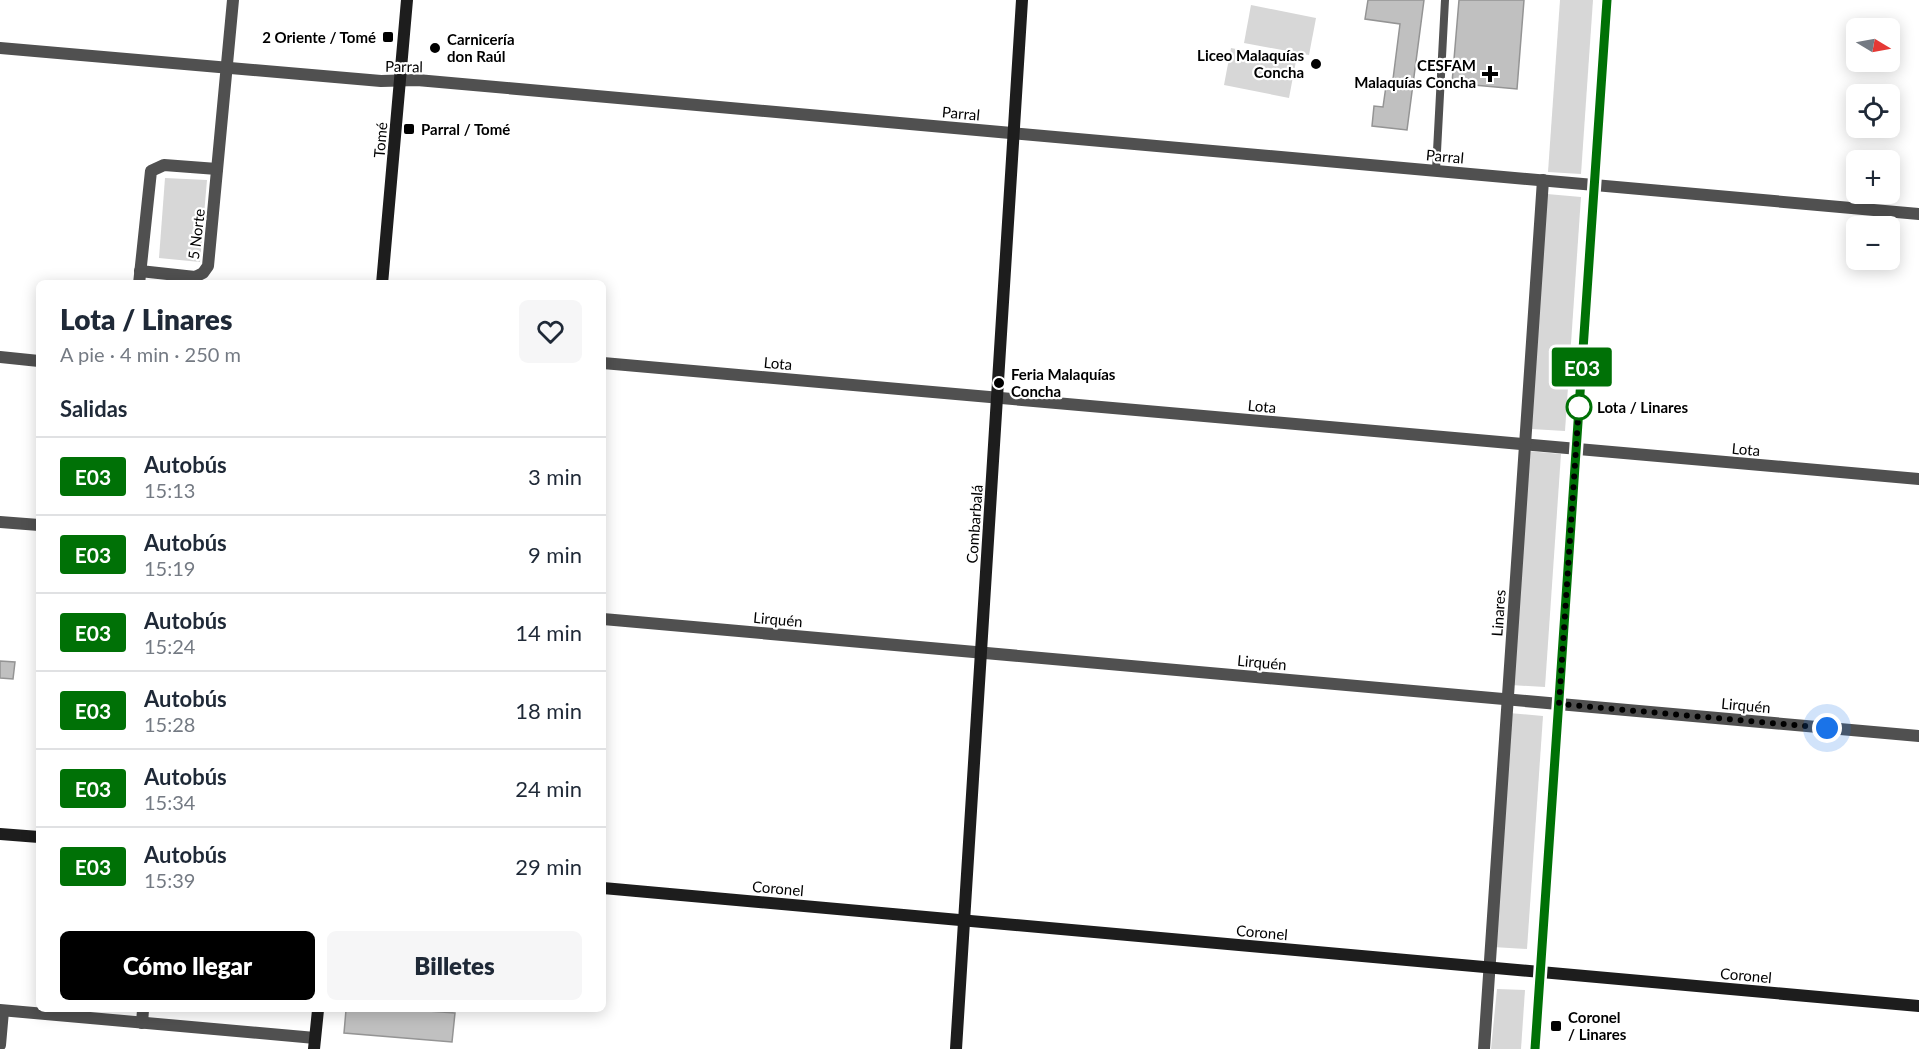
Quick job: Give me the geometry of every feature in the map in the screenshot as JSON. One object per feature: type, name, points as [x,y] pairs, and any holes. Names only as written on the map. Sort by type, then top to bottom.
[{"type":"street","name":"5 Norte","points":[[217,169],[164,165],[151,171],[139,278],[195,277],[206,270],[217,169],[233,0]]},
{"type":"street","name":"Tomé","points":[[382,280],[407,0]]},
{"type":"street","name":"Combarbalá","points":[[956,1049],[1022,0]]},
{"type":"street","points":[[1535,1049],[1607,0]]},
{"type":"street","name":"Parral","points":[[0,48],[1013,133],[1919,214]]},
{"type":"street","name":"Linares","points":[[1484,1049],[1543,180]]},
{"type":"street","points":[[0,357],[36,361]]},
{"type":"street","name":"Lota","points":[[606,363],[1919,479]]},
{"type":"street","points":[[0,522],[36,525]]},
{"type":"street","name":"Lirquén","points":[[606,619],[1919,736]]},
{"type":"street","points":[[0,834],[36,837]]},
{"type":"street","name":"Coronel","points":[[606,888],[1919,1006]]},
{"type":"street","points":[[0,1045],[1,1011],[142,1023],[314,1043],[318,1012]]},
{"type":"street","points":[[142,1023],[143,1012]]},
{"type":"lane","points":[[1436,170],[1445,0]]},
{"type":"shaded area","points":[[1560,0],[1593,0],[1581,174],[1548,172]]},
{"type":"shaded area","points":[[1251,5],[1316,18],[1309,55],[1244,43]]},
{"type":"shaded area","points":[[1231,48],[1296,61],[1289,98],[1224,85]]},
{"type":"shaded area","points":[[165,178],[207,180],[200,262],[159,258]]},
{"type":"shaded area","points":[[1547,194],[1581,197],[1565,431],[1531,429]]},
{"type":"shaded area","points":[[1527,451],[1561,454],[1545,687],[1511,685]]},
{"type":"shaded area","points":[[1509,713],[1543,716],[1527,949],[1493,947]]},
{"type":"shaded area","points":[[1497,989],[1525,990],[1521,1049],[1491,1049]]},
{"type":"building","points":[[1368,0],[1424,0],[1407,130],[1372,126],[1374,106],[1383,107],[1386,86],[1392,87],[1400,24],[1365,19]]},
{"type":"building","points":[[1459,0],[1524,0],[1517,89],[1452,83]]},
{"type":"building","points":[[0,661],[15,662],[13,679],[0,678]]},
{"type":"building","points":[[346,1012],[455,1013],[452,1042],[344,1033]]},
{"type":"bus line","name":"E03","points":[[1535,1049],[1607,0]]},
{"type":"place","name":"2 Oriente / Tomé","points":[[388,37]]},
{"type":"place","name":"Carnicería don Raúl","points":[[435,48]]},
{"type":"place","name":"Liceo Malaquías Concha","points":[[1316,64]]},
{"type":"place","name":"CESFAM Malaquías Concha","points":[[1490,74]]},
{"type":"place","name":"Parral / Tomé","points":[[409,129]]},
{"type":"place","name":"Feria Malaquías Concha","points":[[999,383]]},
{"type":"place","name":"Lota / Linares","points":[[1579,407]]},
{"type":"place","name":"Coronel / Linares","points":[[1556,1026]]},
{"type":"route","points":[[1579,407],[1579,404],[1559,704],[1827,728]]}]
